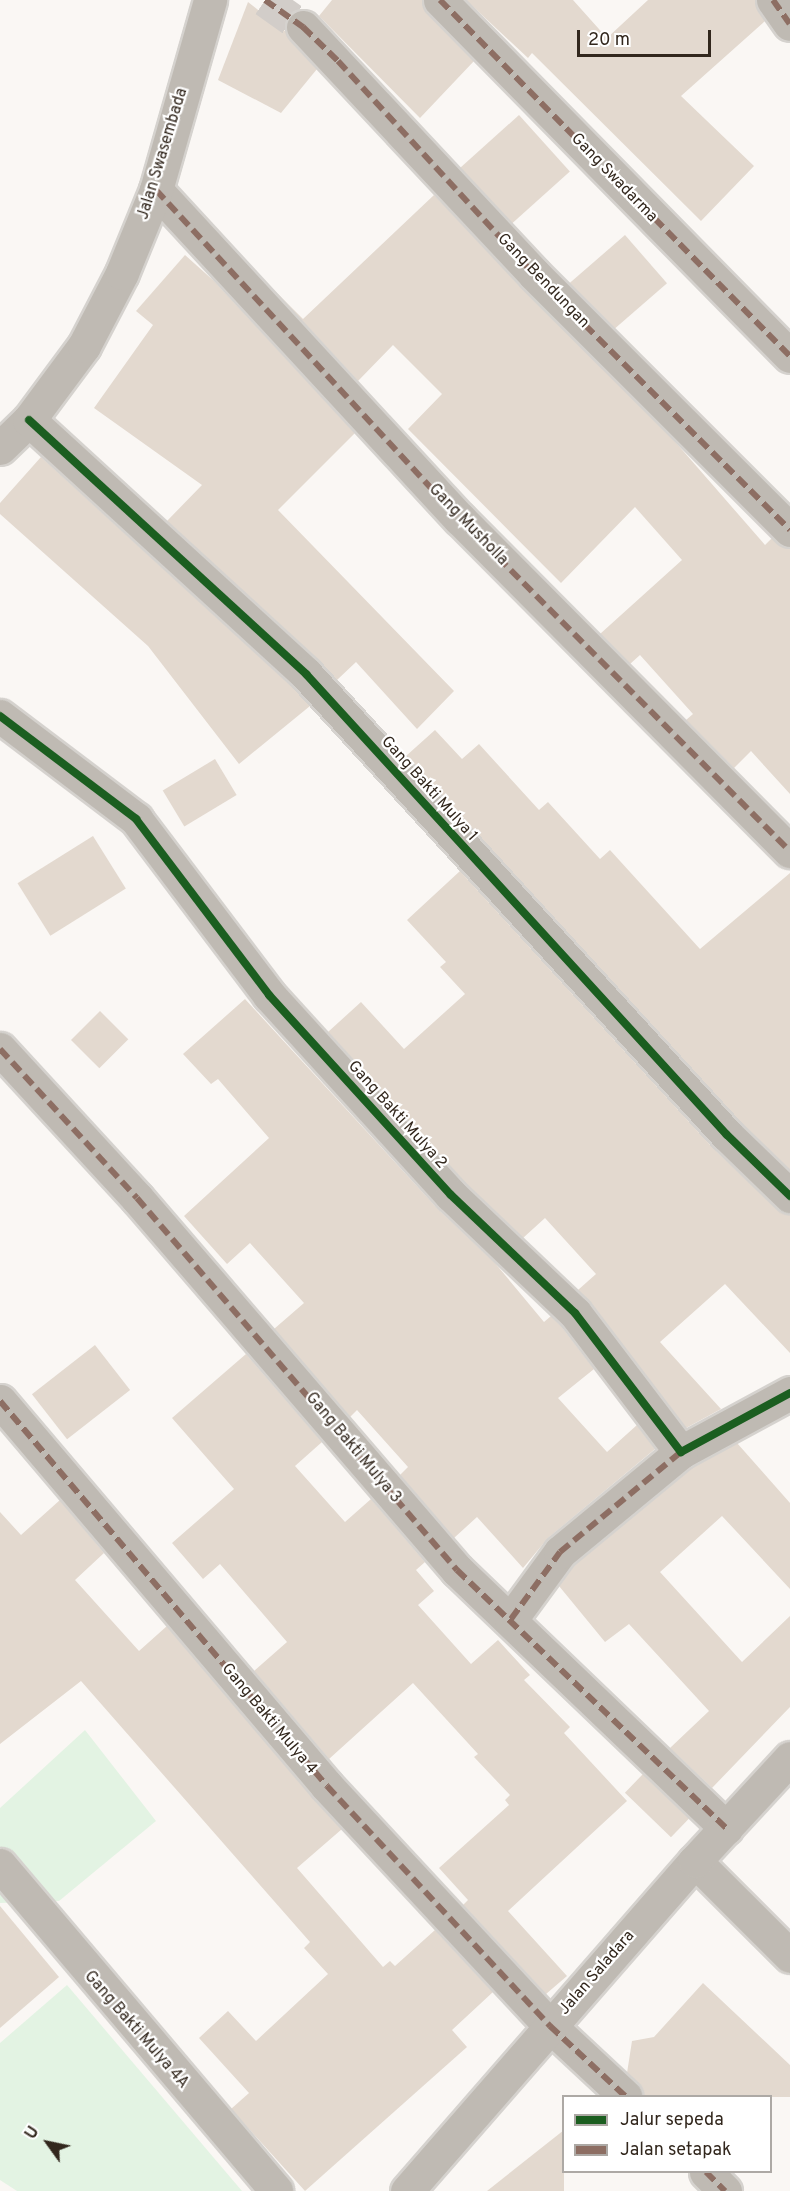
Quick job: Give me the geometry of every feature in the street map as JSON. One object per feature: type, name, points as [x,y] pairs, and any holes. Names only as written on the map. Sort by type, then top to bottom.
[{"type":"street","name":"Jalan Swasembada","points":[[0,448],[29,420],[84,346],[122,273],[156,190],[210,0]]},
{"type":"street","name":"Gang Swadarma","points":[[440,0],[790,356]]},
{"type":"street","points":[[774,0],[790,24]]},
{"type":"street","name":"Gang Bendungan","points":[[303,27],[534,274],[790,530]]},
{"type":"street","name":"Gang Musholla","points":[[156,190],[460,519],[790,851]]},
{"type":"street","name":"Gang Bakti Mulya 1","points":[[29,420],[306,674],[727,1135],[790,1196]]},
{"type":"street","name":"Gang Bakti Mulya 2","points":[[0,716],[136,819],[269,995],[451,1195],[575,1314],[681,1452]]},
{"type":"street","name":"Gang Bakti Mulya 3","points":[[0,1049],[137,1198],[457,1570],[511,1619],[726,1828]]},
{"type":"street","points":[[511,1619],[560,1552],[681,1452],[790,1393]]},
{"type":"street","name":"Gang Bakti Mulya 4","points":[[0,1401],[327,1786],[550,2026],[623,2095]]},
{"type":"street","name":"Jalan Saladara","points":[[407,2191],[695,1861],[790,1758]]},
{"type":"street","points":[[695,1861],[790,1956]]},
{"type":"street","name":"Gang Bakti Mulya 4A","points":[[0,1865],[276,2191]]},
{"type":"street","points":[[707,2173],[725,2191]]},
{"type":"green space","points":[[85,1730],[156,1821],[59,1901],[0,1903],[0,1808]]},
{"type":"green space","points":[[67,1985],[242,2191],[17,2191],[0,2180],[0,2043]]},
{"type":"building","points":[[332,0],[422,0],[427,13],[474,61],[420,118],[319,16]]},
{"type":"building","points":[[466,0],[573,0],[607,38],[648,0],[755,0],[765,21],[681,96],[754,166],[701,221],[532,53],[528,58]]},
{"type":"building","points":[[248,2],[285,31],[317,69],[281,113],[218,80]]},
{"type":"building","points":[[519,115],[570,171],[511,224],[460,168]]},
{"type":"building","points":[[434,195],[671,437],[765,545],[772,538],[790,548],[790,794],[751,751],[734,768],[686,720],[693,714],[640,655],[630,664],[600,634],[682,560],[635,507],[561,583],[408,429],[442,394],[393,345],[358,381],[271,287],[303,319]]},
{"type":"building","points":[[625,235],[667,283],[611,332],[569,284]]},
{"type":"building","points":[[185,255],[214,281],[355,433],[278,510],[454,691],[417,729],[356,662],[337,680],[167,521],[202,485],[94,408],[153,325],[136,311]]},
{"type":"building","points":[[41,457],[293,687],[310,706],[239,764],[148,646],[0,514],[0,503]]},
{"type":"building","points":[[435,730],[462,759],[479,744],[539,810],[548,802],[600,859],[610,850],[700,949],[790,873],[790,1170],[740,1122],[406,756]]},
{"type":"building","points":[[215,759],[237,795],[184,826],[163,790]]},
{"type":"building","points":[[93,836],[126,889],[50,936],[18,883]]},
{"type":"building","points":[[460,871],[713,1148],[777,1209],[790,1214],[790,1353],[725,1284],[660,1342],[721,1409],[686,1428],[578,1290],[596,1274],[545,1218],[523,1238],[464,1182],[328,1032],[361,1002],[404,1049],[465,994],[440,967],[446,962],[407,920]]},
{"type":"building","points":[[245,999],[437,1208],[495,1263],[544,1322],[551,1316],[561,1326],[594,1369],[558,1398],[607,1452],[637,1425],[655,1449],[548,1538],[523,1568],[477,1517],[454,1538],[400,1475],[408,1467],[357,1410],[350,1417],[274,1329],[304,1303],[250,1243],[227,1264],[184,1216],[269,1138],[218,1079],[211,1084],[183,1054]]},
{"type":"building","points":[[100,1011],[128,1039],[99,1068],[71,1040]]},
{"type":"building","points":[[95,1345],[130,1390],[67,1439],[32,1394]]},
{"type":"building","points":[[246,1354],[322,1442],[295,1466],[345,1522],[371,1499],[425,1562],[416,1570],[434,1591],[418,1605],[471,1664],[498,1640],[530,1675],[524,1680],[570,1727],[564,1733],[627,1801],[508,1911],[567,1976],[546,1994],[463,1905],[468,1900],[439,1868],[509,1805],[505,1800],[510,1795],[474,1757],[478,1754],[413,1683],[329,1759],[254,1671],[287,1642],[220,1564],[203,1579],[172,1543],[234,1489],[172,1418]]},
{"type":"building","points":[[737,1443],[790,1503],[790,1589],[722,1516],[660,1572],[742,1662],[790,1616],[790,1707],[712,1788],[670,1748],[709,1711],[629,1624],[605,1642],[559,1586],[574,1565],[692,1468]]},
{"type":"building","points":[[60,1500],[104,1553],[75,1580],[139,1651],[167,1626],[342,1829],[297,1868],[383,1967],[390,1961],[395,1966],[435,1930],[493,1992],[452,2030],[467,2047],[305,2191],[231,2109],[249,2093],[199,2038],[228,2011],[256,2041],[328,1974],[304,1948],[310,1942],[81,1681],[0,1744],[0,1512],[21,1535]]},
{"type":"building","points":[[643,1774],[689,1818],[671,1837],[625,1793]]},
{"type":"building","points":[[0,1906],[59,1977],[0,2028]]},
{"type":"building","points":[[703,1983],[790,2065],[790,2097],[642,2095],[627,2073],[632,2041],[654,2037]]},
{"type":"building","points":[[562,2132],[564,2191],[487,2191]]},
{"type":"tunnel","points":[[265,0],[303,27]]},
{"type":"marked path","points":[[265,0],[303,27],[338,61],[534,274],[790,530]]},
{"type":"marked path","points":[[440,0],[790,356]]},
{"type":"marked path","points":[[773,0],[790,24]]},
{"type":"marked path","points":[[156,190],[460,519],[790,851]]},
{"type":"marked path","points":[[0,1049],[137,1198],[457,1570],[726,1828]]},
{"type":"marked path","points":[[0,1401],[327,1786],[550,2026],[624,2095]]},
{"type":"marked path","points":[[511,1619],[560,1552],[681,1452]]},
{"type":"marked path","points":[[707,2173],[725,2191]]},
{"type":"cycle path","points":[[29,420],[306,674],[727,1135],[790,1196]]},
{"type":"cycle path","points":[[0,716],[136,819],[269,995],[451,1195],[575,1313],[681,1452],[790,1393]]}]
